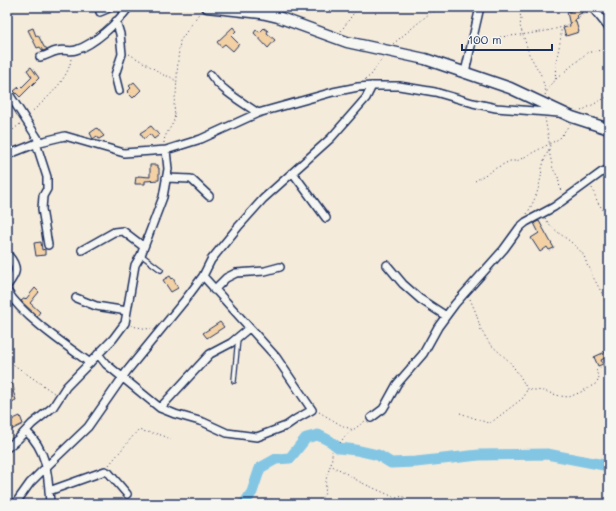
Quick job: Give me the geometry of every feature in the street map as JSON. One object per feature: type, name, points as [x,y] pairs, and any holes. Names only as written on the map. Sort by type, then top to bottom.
[{"type":"street","points":[[100,12],[112,7]]},
{"type":"street","points":[[40,58],[58,50],[77,50],[92,42],[116,21],[129,7]]},
{"type":"street","points":[[465,72],[480,7]]},
{"type":"street","points":[[204,9],[222,10],[232,8],[261,13],[278,17],[332,37],[414,56],[510,88],[568,115],[609,129]]},
{"type":"street","points":[[593,8],[609,28]]},
{"type":"street","points":[[116,21],[120,34],[121,50],[116,75],[119,92]]},
{"type":"street","points":[[211,75],[214,80],[225,89],[258,113]]},
{"type":"street","points":[[15,504],[30,483],[88,427],[123,378],[203,276],[211,260],[238,227],[263,199],[331,138],[366,98],[372,86]]},
{"type":"street","points":[[7,155],[38,143],[65,136],[124,153],[166,150],[201,138],[258,113],[333,92],[372,86],[399,86],[435,92],[496,108],[568,115]]},
{"type":"street","points":[[7,91],[24,117],[38,143],[47,177],[42,209],[48,244]]},
{"type":"street","points":[[7,448],[32,424],[53,407],[66,387],[113,339],[125,323],[136,265],[162,197],[168,168],[166,150]]},
{"type":"street","points":[[371,418],[383,409],[396,384],[423,354],[446,316],[504,249],[514,234],[526,222],[565,199],[609,169]]},
{"type":"street","points":[[293,173],[326,218]]},
{"type":"street","points":[[166,178],[191,179],[209,196]]},
{"type":"street","points":[[82,250],[114,232],[119,231],[123,231],[144,247]]},
{"type":"street","points":[[7,256],[10,256],[12,259],[15,270],[15,276],[7,286]]},
{"type":"street","points":[[387,265],[420,299],[446,316]]},
{"type":"street","points":[[214,290],[226,278],[236,273],[265,271],[280,267]]},
{"type":"street","points":[[98,354],[106,364],[160,408],[203,422],[226,432],[257,436],[286,426],[312,410],[276,357],[214,290],[203,276]]},
{"type":"street","points":[[7,291],[13,299],[51,334],[90,363]]},
{"type":"street","points":[[76,298],[96,306],[127,311]]},
{"type":"street","points":[[160,408],[210,354],[238,338],[249,328]]},
{"type":"street","points":[[26,431],[35,439],[45,460],[50,504]]},
{"type":"street","points":[[49,490],[105,470],[127,494]]},
{"type":"lane","points":[[141,255],[162,270]]},
{"type":"lane","points":[[234,381],[238,338]]},
{"type":"path","points":[[332,37],[341,31],[358,7]]},
{"type":"path","points":[[358,88],[372,74],[381,61],[386,50],[430,13],[446,7]]},
{"type":"path","points":[[519,7],[521,19],[520,26],[529,54],[541,74],[546,92]]},
{"type":"path","points":[[500,37],[561,28],[570,22],[579,19],[580,16],[593,8]]},
{"type":"path","points":[[166,150],[164,146],[164,138],[174,120],[174,101],[176,95],[180,41],[204,9]]},
{"type":"path","points":[[556,80],[556,60],[561,28]]},
{"type":"path","points":[[541,102],[550,85],[588,52],[605,49]]},
{"type":"path","points":[[121,50],[176,81]]},
{"type":"path","points":[[7,136],[24,117],[46,100],[53,92],[71,66],[71,51]]},
{"type":"path","points":[[475,180],[510,161],[517,161],[560,138],[570,125],[568,115],[609,96]]},
{"type":"path","points":[[545,112],[545,122],[550,143],[549,151],[553,169],[558,177],[559,188],[565,199]]},
{"type":"path","points":[[526,222],[525,216],[534,202],[540,182],[544,160],[549,151]]},
{"type":"path","points":[[589,182],[598,203],[609,222]]},
{"type":"path","points":[[604,211],[609,213]]},
{"type":"path","points":[[542,213],[549,225],[583,253],[588,267],[591,269],[592,275],[604,297],[609,314]]},
{"type":"path","points":[[460,413],[488,423],[493,421],[522,398],[525,395],[527,388],[509,361],[490,344],[481,330],[467,291]]},
{"type":"path","points":[[125,323],[132,326],[149,329],[164,326]]},
{"type":"path","points":[[7,360],[60,396]]},
{"type":"path","points":[[527,388],[569,397],[597,383],[599,378],[596,371],[609,360]]},
{"type":"path","points":[[312,410],[323,413],[341,425],[353,430]]},
{"type":"path","points":[[340,443],[345,436],[371,418]]},
{"type":"path","points":[[105,470],[138,430],[156,434],[171,440]]},
{"type":"path","points":[[317,504],[324,496],[326,486],[325,481],[331,463],[332,451]]},
{"type":"path","points":[[331,463],[335,469],[337,468],[360,482],[396,498],[403,496],[409,504]]},
{"type":"path","points":[[269,504],[272,497]]},
{"type":"building","points":[[580,8],[582,13],[577,15],[578,18],[575,19],[579,32],[566,36],[563,28],[570,26],[567,12]]},
{"type":"building","points":[[233,27],[236,31],[231,36],[239,44],[233,51],[225,44],[221,47],[217,42]]},
{"type":"building","points":[[33,28],[36,36],[38,35],[44,47],[48,49],[43,51],[40,47],[37,48],[28,30]]},
{"type":"building","points":[[264,28],[275,40],[268,48],[254,33],[256,30],[260,32]]},
{"type":"building","points":[[31,67],[39,78],[20,97],[14,91],[19,87],[20,89],[32,77],[27,70]]},
{"type":"building","points":[[134,82],[141,90],[133,98],[127,92],[131,88],[129,86]]},
{"type":"building","points":[[151,126],[159,135],[154,139],[150,134],[144,139],[140,133]]},
{"type":"building","points":[[97,128],[104,136],[99,139],[97,136],[93,139],[90,133]]},
{"type":"building","points":[[150,165],[158,165],[159,180],[145,181],[145,184],[135,184],[136,177],[138,176],[150,177]]},
{"type":"building","points":[[539,221],[554,248],[549,250],[547,247],[540,252],[531,238],[539,233],[534,223]]},
{"type":"building","points":[[41,242],[42,250],[45,249],[45,255],[36,256],[34,243]]},
{"type":"building","points":[[170,276],[172,279],[173,278],[178,288],[171,292],[163,280]]},
{"type":"building","points":[[35,288],[39,292],[30,303],[40,312],[37,316],[21,301],[25,298],[26,299]]},
{"type":"building","points":[[220,322],[224,327],[207,338],[203,333]]},
{"type":"building","points":[[605,352],[607,357],[601,360],[603,364],[598,366],[594,357]]},
{"type":"building","points":[[13,384],[13,391],[16,400],[10,403],[7,395],[7,386]]},
{"type":"building","points":[[20,416],[23,424],[11,430],[7,422]]},
{"type":"waterway","points":[[244,504],[252,492],[260,468],[276,459],[290,458],[306,438],[318,435],[330,441],[339,448],[378,455],[391,463],[416,462],[479,455],[547,454],[609,466]]}]
